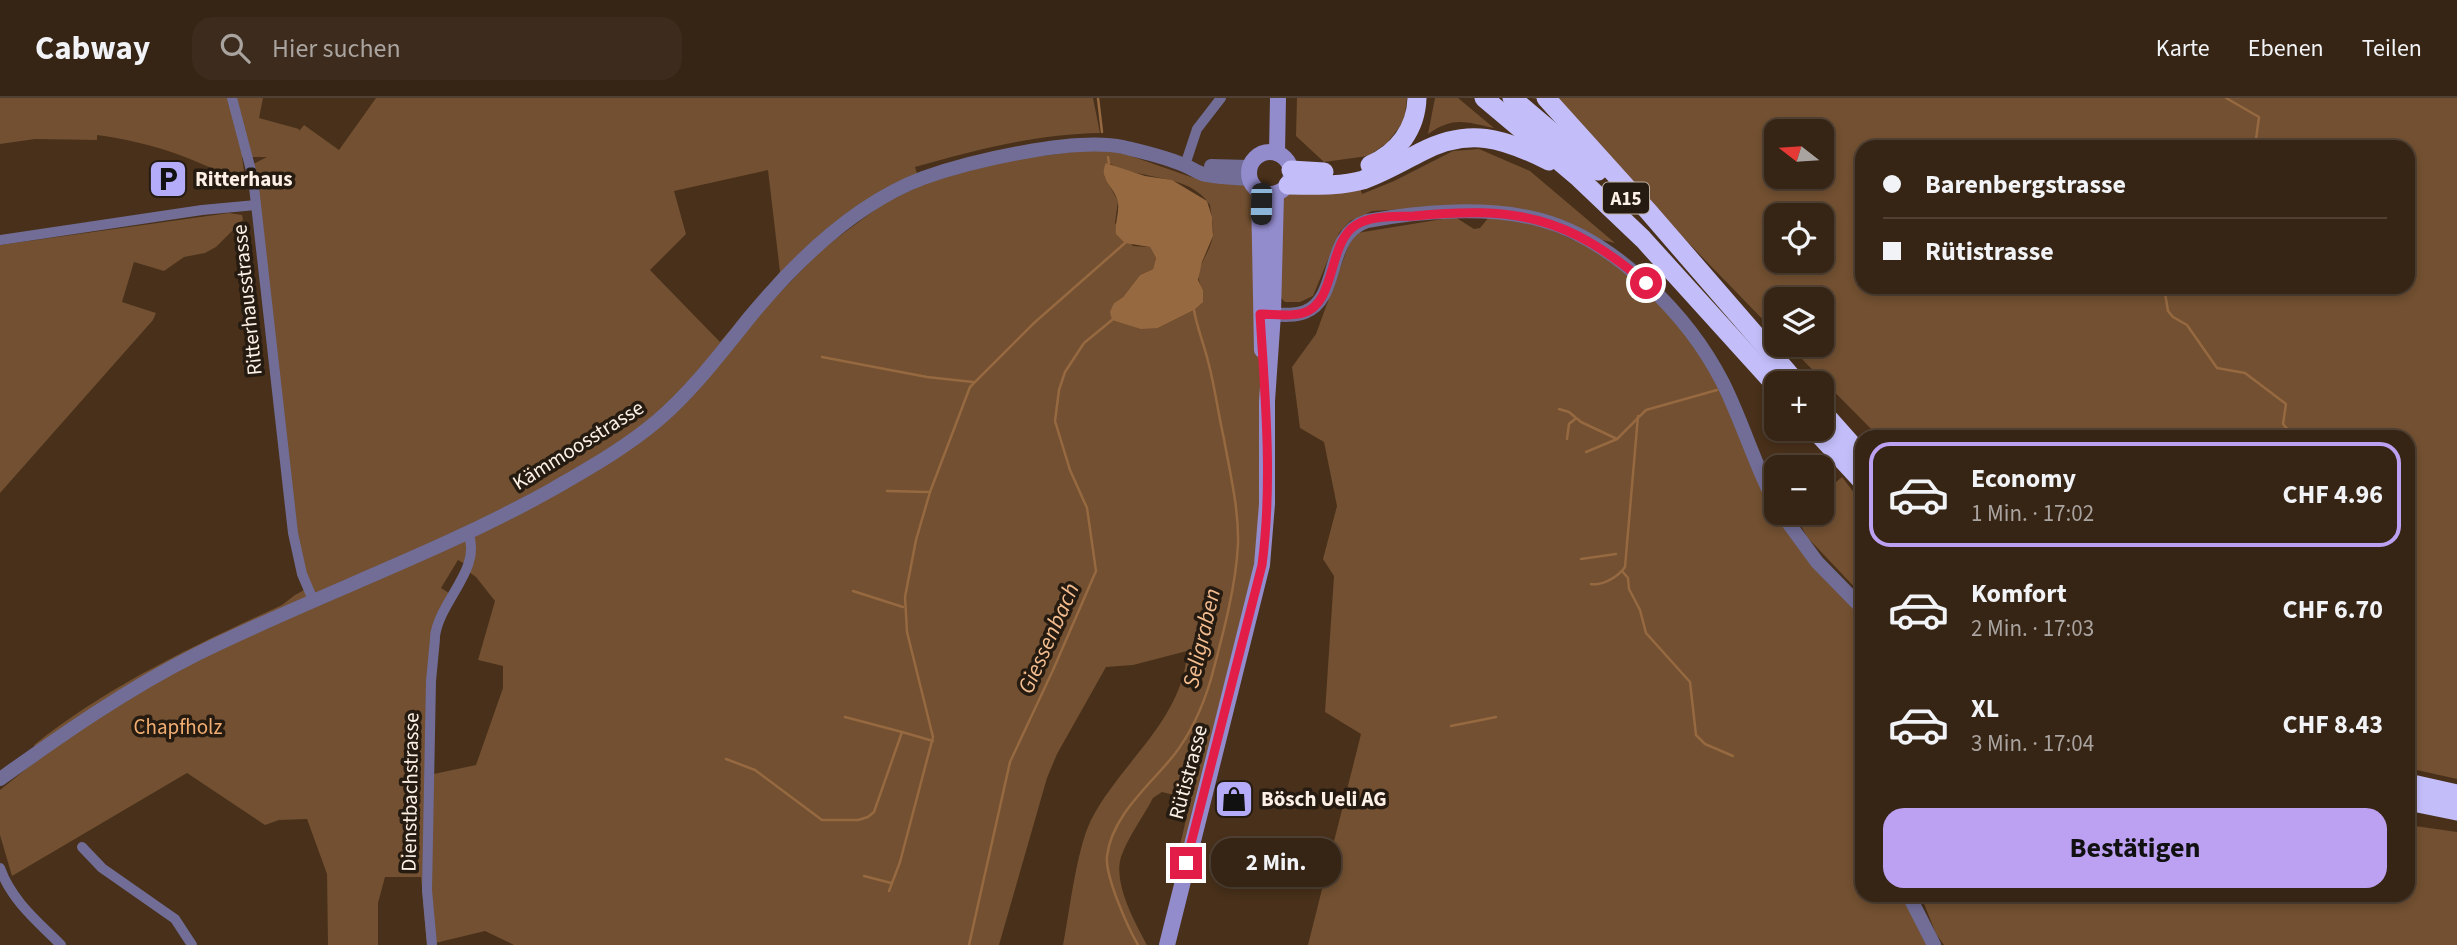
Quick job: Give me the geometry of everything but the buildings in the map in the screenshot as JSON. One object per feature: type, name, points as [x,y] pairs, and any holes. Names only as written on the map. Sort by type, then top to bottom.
[{"type":"highway","points":[[1285,183],[1307,172],[1346,171],[1381,160],[1395,149],[1407,134],[1415,116],[1417,98]]},
{"type":"highway","name":"A15","points":[[1484,98],[1579,178],[1643,239],[1764,373]]},
{"type":"highway","name":"A15","points":[[1512,98],[1576,151],[1630,201],[1731,307],[1787,371]]},
{"type":"highway","points":[[1546,98],[1731,307]]},
{"type":"highway","points":[[1285,183],[1330,185],[1354,182],[1387,170],[1436,145],[1476,137],[1513,144],[1579,178]]},
{"type":"highway","points":[[1834,424],[1855,448]]},
{"type":"highway","points":[[1825,441],[1855,473]]},
{"type":"highway","points":[[2415,785],[2457,794]]},
{"type":"highway","points":[[2415,803],[2457,811]]},
{"type":"main road","points":[[1268,98],[1271,153]]},
{"type":"main road","points":[[1271,153],[1278,98]]},
{"type":"main road","points":[[1271,153],[1286,159],[1285,183],[1253,179],[1255,158],[1271,153]]},
{"type":"main road","name":"Rütistrasse","points":[[1167,945],[1262,565],[1267,504],[1266,314],[1253,179]]},
{"type":"main road","name":"Rütistrasse","points":[[1266,314],[1285,183]]},
{"type":"street","points":[[232,98],[251,164],[256,205]]},
{"type":"street","points":[[1185,165],[1197,129],[1221,98]]},
{"type":"street","name":"Kämmoosstrasse","points":[[0,779],[97,712],[197,654],[468,533],[524,505],[605,458],[654,424],[691,389],[786,276],[852,219],[919,180],[963,166],[1076,145],[1123,147],[1185,165],[1253,179]]},
{"type":"street","name":"Ritterhausstrasse","points":[[0,240],[202,210],[256,205],[293,533],[300,568],[314,602]]},
{"type":"street","points":[[1266,314],[1303,313],[1315,306],[1325,290],[1343,240],[1351,229],[1367,220],[1479,212],[1522,216],[1554,224],[1582,238],[1632,271],[1659,295],[1677,316],[1707,355],[1723,383],[1764,482]]},
{"type":"street","points":[[1790,525],[1817,562],[1855,601]]},
{"type":"street","name":"Dienstbachstrasse","points":[[432,945],[427,890],[431,681],[435,638],[442,611],[471,560],[473,547],[468,533]]},
{"type":"street","points":[[82,846],[102,868],[173,917],[192,945]]},
{"type":"street","points":[[0,868],[19,902],[61,945]]},
{"type":"street","points":[[1912,902],[1934,945]]},
{"type":"green space","name":"Chapfholz","points":[[0,98],[263,98],[259,118],[299,131],[304,125],[339,150],[376,98],[1093,98],[1100,133],[1030,140],[915,167],[919,180],[833,234],[635,444],[821,250],[884,203],[933,180],[1011,160],[1088,150],[1131,156],[1194,178],[1243,184],[1254,193],[1262,437],[1257,563],[1185,849],[1178,853],[1191,799],[1162,792],[1153,798],[1121,857],[1119,867],[1123,890],[1131,914],[1147,945],[1063,945],[1077,864],[1091,820],[1103,799],[1149,740],[1175,698],[1187,651],[1133,665],[1106,667],[1057,754],[1047,778],[999,945],[514,945],[485,931],[427,945],[421,877],[385,877],[378,903],[378,945],[328,945],[327,874],[307,819],[279,820],[265,825],[187,773],[12,876],[0,835],[0,790],[41,757],[34,745],[122,685],[185,651],[282,605],[308,588],[302,574],[251,165],[267,157],[242,157],[246,186],[210,167],[174,153],[118,138],[97,135],[97,140],[35,139],[0,144]],"holes":[[[1109,163],[1134,173],[1190,187],[1201,194],[1210,205],[1213,235],[1200,269],[1203,290],[1194,310],[1158,328],[1114,303],[1123,297],[1140,275],[1153,269],[1156,258],[1150,247],[1133,246],[1115,223],[1118,201],[1104,176]],[[768,170],[780,272],[720,342],[650,270],[686,234],[674,191]],[[458,560],[468,566],[466,570],[476,577],[495,601],[478,660],[503,666],[503,688],[476,765],[429,775],[437,625],[452,595],[441,588]]]},
{"type":"green space","points":[[1297,98],[1407,98],[1404,121],[1387,143],[1368,156],[1324,162],[1296,136]]},
{"type":"green space","points":[[1435,98],[1458,98],[1494,128],[1460,122],[1437,128],[1428,134]]},
{"type":"green space","points":[[1531,98],[2457,98],[2457,779],[2415,770],[2415,430],[1872,430],[1834,392],[1834,371],[1814,371],[1800,357],[1834,357],[1834,287],[1764,287],[1764,321],[1671,225],[1562,103]]},
{"type":"green space","points":[[1479,149],[1530,171],[1615,243],[1459,206],[1372,211],[1350,221],[1339,233],[1313,296],[1300,302],[1285,302],[1280,297],[1282,197],[1293,189],[1360,187],[1362,194],[1453,151]]},
{"type":"green space","points":[[229,213],[242,215],[243,220],[216,247],[205,253],[184,257],[164,271],[134,262],[122,302],[156,313],[153,320],[0,493],[0,245]]},
{"type":"green space","points":[[1455,217],[1474,229],[1480,228],[1489,217],[1543,226],[1617,260],[1695,338],[1764,480],[1764,525],[1793,525],[1855,600],[1855,902],[1912,902],[1934,945],[1308,945],[1361,734],[1325,712],[1334,576],[1323,559],[1337,506],[1324,442],[1300,428],[1292,367],[1316,334],[1349,244],[1357,233]]},
{"type":"green space","points":[[1842,477],[1855,494],[1855,588],[1807,537],[1801,525],[1834,525],[1834,484]]},
{"type":"green space","points":[[2415,826],[2457,832],[2457,945],[1944,945],[1936,934],[1923,902],[2415,902]]},
{"type":"shaded area","points":[[1106,163],[1145,176],[1172,180],[1207,201],[1212,217],[1213,236],[1198,280],[1203,290],[1203,302],[1194,310],[1158,328],[1141,329],[1112,320],[1110,312],[1114,303],[1123,297],[1140,275],[1153,269],[1156,258],[1150,247],[1125,243],[1116,234],[1118,203],[1105,178]]},
{"type":"waterway","name":"Giessenbach","points":[[1098,98],[1102,132]]},
{"type":"waterway","points":[[2226,98],[2259,117],[2256,140]]},
{"type":"waterway","name":"Giessenbach","points":[[1108,157],[1109,163]]},
{"type":"waterway","points":[[889,891],[900,862],[933,737],[907,632],[905,597],[916,540],[930,492],[970,387],[1034,323],[1125,243]]},
{"type":"waterway","points":[[2165,294],[2168,311],[2187,325],[2217,368],[2245,373],[2286,404],[2283,424],[2288,430]]},
{"type":"waterway","name":"Seligraben","points":[[1138,945],[1109,876],[1107,856],[1110,841],[1124,814],[1174,755],[1196,719],[1220,647],[1237,560],[1238,531],[1234,491],[1213,380],[1194,310]]},
{"type":"waterway","name":"Giessenbach","points":[[969,945],[1010,762],[1096,571],[1087,508],[1070,470],[1055,421],[1059,390],[1065,372],[1084,343],[1112,320]]},
{"type":"waterway","points":[[822,357],[927,377],[973,382]]},
{"type":"waterway","points":[[1586,452],[1617,439],[1646,410],[1717,390]]},
{"type":"waterway","points":[[1559,409],[1617,439]]},
{"type":"waterway","points":[[1591,584],[1610,580],[1625,567],[1638,416]]},
{"type":"waterway","points":[[1567,439],[1569,424],[1575,419]]},
{"type":"waterway","points":[[887,491],[929,492]]},
{"type":"waterway","points":[[1581,559],[1616,554]]},
{"type":"waterway","points":[[1622,571],[1628,578],[1629,589],[1640,610],[1646,633],[1690,682],[1696,735],[1705,744],[1733,756]]},
{"type":"waterway","points":[[853,591],[903,607]]},
{"type":"waterway","points":[[845,717],[902,732]]},
{"type":"waterway","points":[[1451,726],[1496,717]]},
{"type":"waterway","points":[[726,759],[755,770],[822,820],[858,820],[874,812],[902,732],[933,741]]},
{"type":"waterway","points":[[864,876],[891,883]]},
{"type":"place","name":"Ritterhaus","points":[[168,179]]},
{"type":"place","name":"Bösch Ueli AG","points":[[1234,799]]},
{"type":"route","points":[[1186,863],[1257,593],[1265,544],[1267,401],[1260,314],[1297,314],[1315,306],[1325,290],[1346,234],[1356,225],[1367,220],[1421,215],[1488,212],[1554,224],[1617,260],[1646,283]]}]
